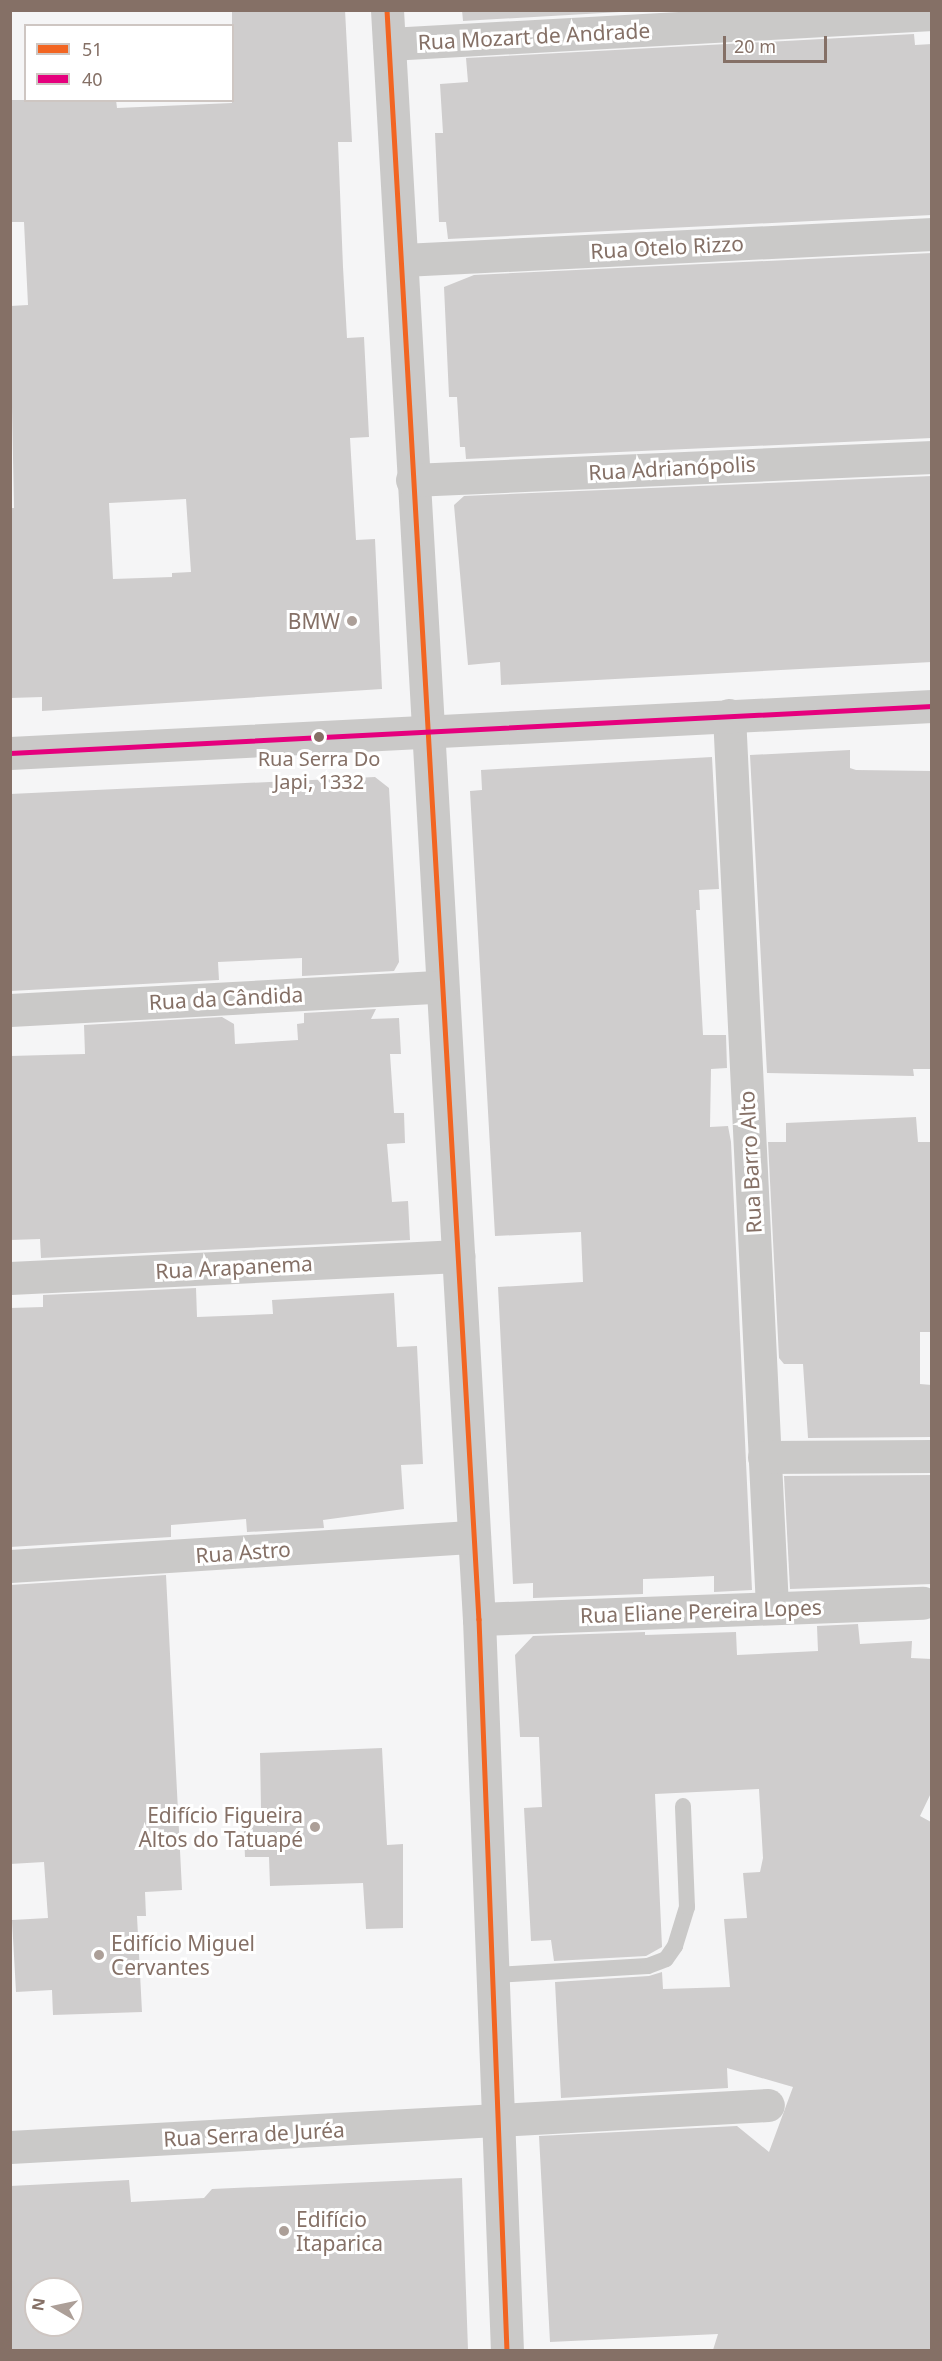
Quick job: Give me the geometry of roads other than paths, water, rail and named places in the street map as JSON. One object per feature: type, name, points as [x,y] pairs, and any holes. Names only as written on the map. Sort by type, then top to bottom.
[{"type":"street","points":[[387,10],[403,260],[425,731],[479,1619],[495,1975],[507,2350]]},
{"type":"street","name":"Rua Mozart de Andrade","points":[[388,44],[932,14]]},
{"type":"street","name":"Rua Otelo Rizzo","points":[[403,260],[932,234]]},
{"type":"street","name":"Rua Adrianópolis","points":[[412,480],[932,457]]},
{"type":"street","points":[[10,753],[932,706]]},
{"type":"street","name":"Rua Barro Alto","points":[[729,715],[772,1608]]},
{"type":"street","name":"Rua da Cândida","points":[[10,1010],[441,987]]},
{"type":"street","name":"Rua Arapanema","points":[[10,1278],[458,1256]]},
{"type":"street","points":[[764,1457],[932,1456]]},
{"type":"street","name":"Rua Astro","points":[[11,1566],[474,1537]]},
{"type":"street","name":"Rua Eliane Pereira Lopes","points":[[479,1619],[923,1603]]},
{"type":"street","name":"Rua Serra de Juréa","points":[[10,2147],[768,2105]]},
{"type":"lane","points":[[495,1975],[648,1966],[666,1959],[675,1946],[687,1906],[683,1806]]},
{"type":"place","name":"BMW","points":[[352,621]]},
{"type":"place","name":"Rua Serra Do Japi, 1332","points":[[319,737]]},
{"type":"place","name":"Edifício Figueira Altos do Tatuapé","points":[[315,1827]]},
{"type":"place","name":"Edifício Miguel Cervantes","points":[[99,1955]]},
{"type":"place","name":"Edifício Itaparica","points":[[284,2231]]}]
